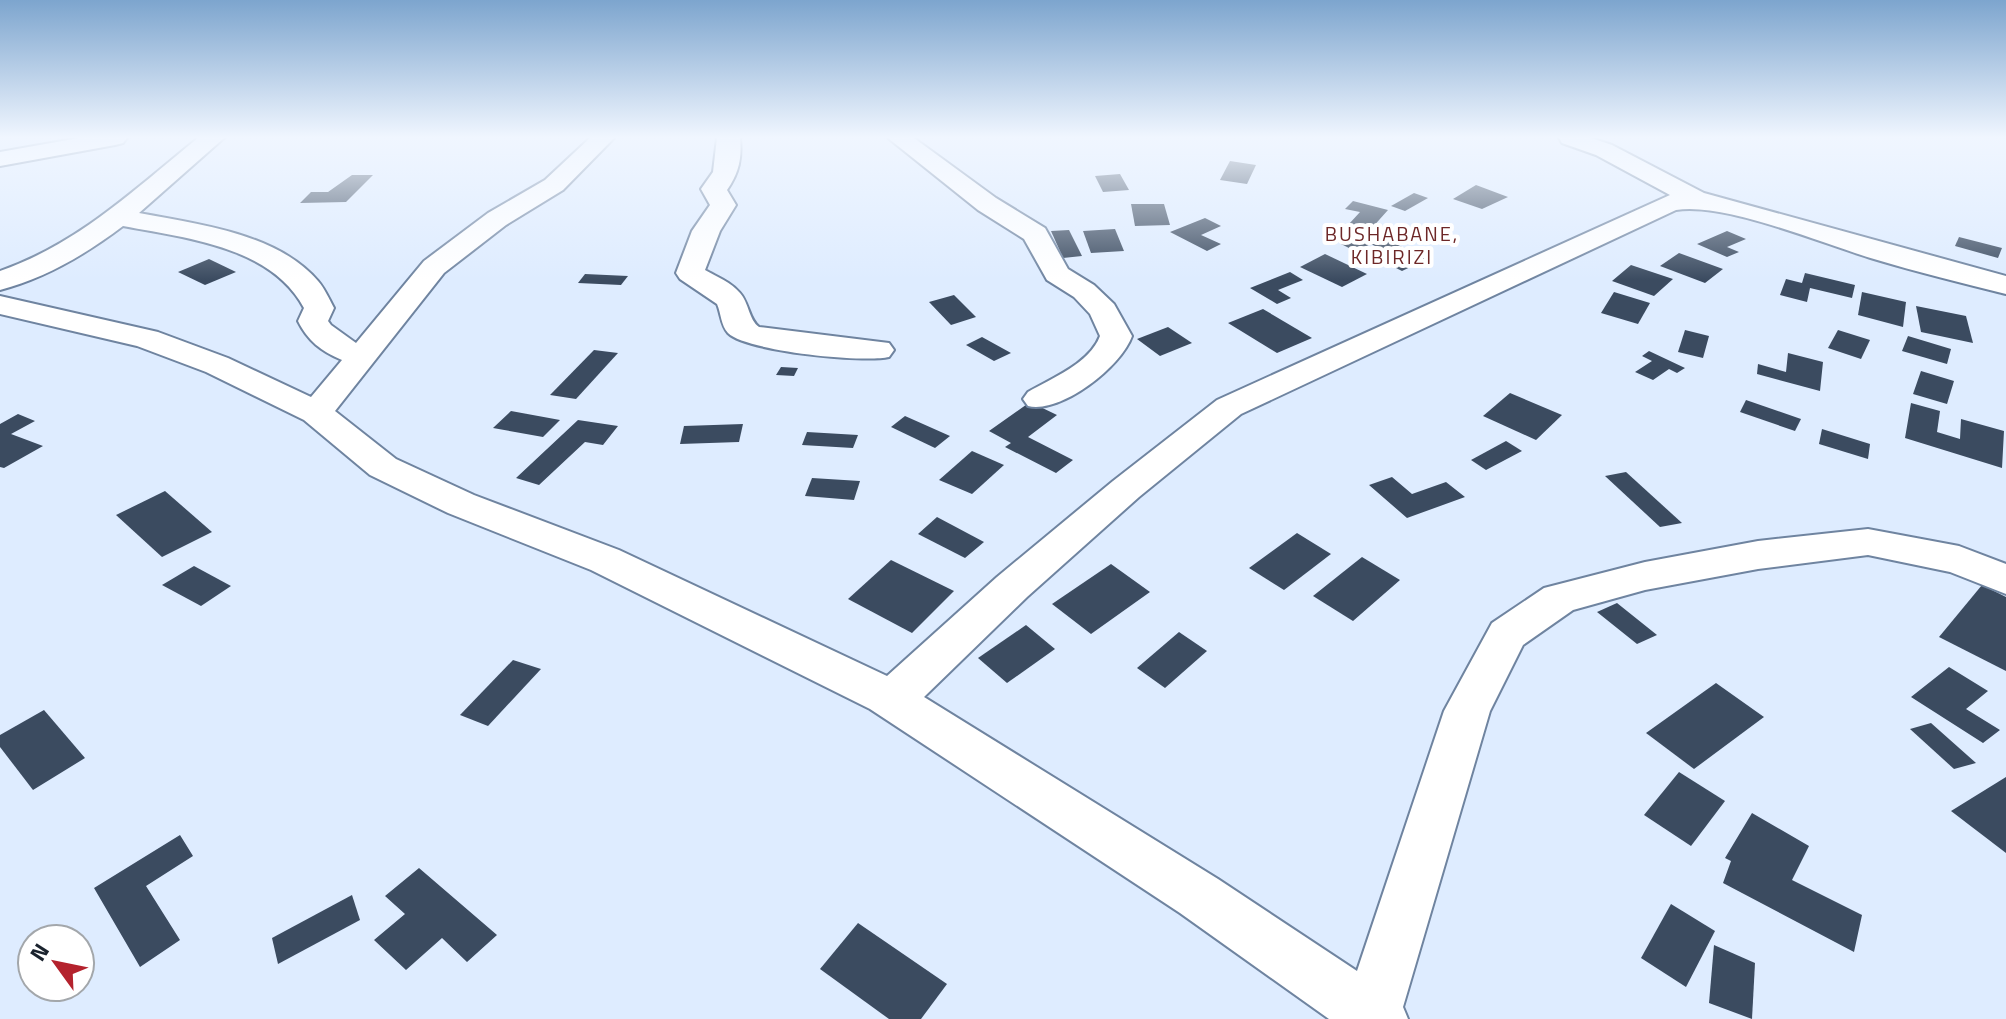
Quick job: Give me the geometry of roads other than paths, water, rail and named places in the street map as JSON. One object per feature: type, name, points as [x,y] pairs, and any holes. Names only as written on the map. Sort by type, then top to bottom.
[{"type":"street","points":[[0,281],[50,263],[121,218],[159,186]]},
{"type":"street","points":[[316,413],[434,267],[497,219],[553,186]]},
{"type":"street","points":[[718,186],[714,189],[723,205],[706,231],[690,273],[727,294],[737,309],[738,326],[750,335],[843,349],[878,350]]},
{"type":"street","points":[[965,186],[987,204],[1035,234],[1057,274],[1084,291],[1103,310],[1116,336],[1112,348],[1082,373],[1040,399]]},
{"type":"street","points":[[1671,186],[1696,199],[2006,285]]},
{"type":"street","points":[[892,699],[1012,587],[1126,489],[1229,407],[1670,203],[1696,199]]},
{"type":"street","points":[[121,218],[208,234],[242,244],[282,267],[314,294],[319,308],[313,321],[319,334],[333,344],[362,356]]},
{"type":"street","points":[[0,305],[147,339],[217,365],[316,413],[383,467],[461,504],[605,560],[892,699],[1199,896],[1376,1017],[1467,711],[1507,634],[1559,599],[1645,576],[1758,555],[1868,542],[1959,560],[2006,580]]},
{"type":"district","name":"BUSHABANE, KIBIRIZI","points":[[1392,246]]}]
